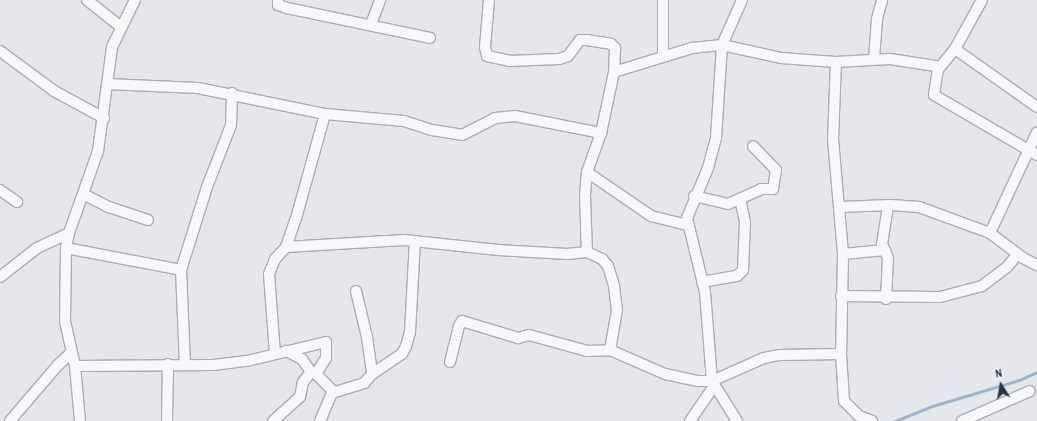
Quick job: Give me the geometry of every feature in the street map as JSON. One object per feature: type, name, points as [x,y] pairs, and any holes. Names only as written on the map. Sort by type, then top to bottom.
[{"type":"street","points":[[87,0],[121,27]]},
{"type":"street","points":[[80,421],[75,366],[65,321],[66,248],[69,233],[85,195],[98,152],[104,118],[108,59],[121,27],[135,0]]},
{"type":"street","points":[[278,0],[278,5],[287,8],[371,24],[430,38]]},
{"type":"street","points":[[371,24],[380,0]]},
{"type":"street","points":[[489,0],[485,47],[487,56],[510,61],[559,59],[568,56],[580,40],[611,44],[614,48],[614,72],[601,133],[586,172],[587,252]]},
{"type":"street","points":[[663,0],[663,56]]},
{"type":"street","points":[[737,421],[713,383],[710,333],[702,282],[687,218],[694,196],[708,168],[716,138],[722,45],[742,0]]},
{"type":"street","points":[[874,59],[877,20],[882,0]]},
{"type":"street","points":[[982,0],[955,49],[938,69],[935,98],[1027,151],[1037,155]]},
{"type":"street","points":[[614,72],[692,48],[722,45],[781,58],[836,62],[890,59],[938,69]]},
{"type":"street","points":[[955,49],[1037,107]]},
{"type":"street","points":[[0,51],[54,91],[104,118]]},
{"type":"street","points":[[836,62],[833,139],[843,254],[841,296],[844,401],[859,416],[872,421]]},
{"type":"street","points":[[107,84],[198,88],[232,93],[325,114],[404,120],[432,130],[462,135],[494,118],[515,116],[601,133]]},
{"type":"street","points":[[185,365],[181,270],[210,181],[231,125],[232,93]]},
{"type":"street","points":[[275,354],[269,274],[275,259],[286,247],[298,215],[325,114]]},
{"type":"street","points":[[990,233],[1037,132]]},
{"type":"street","points":[[694,196],[728,204],[761,189],[773,189],[776,184],[776,170],[753,146]]},
{"type":"street","points":[[586,172],[651,216],[688,226]]},
{"type":"street","points":[[0,190],[17,202]]},
{"type":"street","points":[[85,195],[109,208],[148,220]]},
{"type":"street","points":[[702,282],[737,276],[743,270],[746,222],[740,199]]},
{"type":"street","points":[[839,207],[888,205],[919,207],[990,233],[1018,254],[1037,265]]},
{"type":"street","points":[[886,299],[888,258],[882,244],[888,205]]},
{"type":"street","points":[[0,277],[36,248],[69,233]]},
{"type":"street","points":[[286,247],[370,240],[415,241],[498,250],[567,254],[587,252],[602,259],[608,266],[614,286],[617,310],[610,350]]},
{"type":"street","points":[[334,392],[349,390],[364,384],[372,374],[402,354],[410,332],[415,241]]},
{"type":"street","points":[[66,248],[181,270]]},
{"type":"street","points":[[843,254],[885,250]]},
{"type":"street","points":[[841,296],[886,299],[940,297],[982,286],[1007,267],[1018,254]]},
{"type":"street","points":[[356,291],[367,337],[372,374]]},
{"type":"street","points":[[450,362],[459,326],[462,321],[518,338],[529,335],[586,351],[610,350],[665,374],[713,383]]},
{"type":"street","points":[[75,366],[168,364],[213,365],[275,354],[326,342],[326,358],[316,374],[334,392]]},
{"type":"street","points":[[273,421],[300,397],[303,382],[311,372],[302,359],[286,351]]},
{"type":"street","points":[[10,421],[58,365],[71,353]]},
{"type":"street","points":[[690,421],[713,383],[764,358],[780,355],[842,354]]},
{"type":"street","points":[[167,421],[168,364]]},
{"type":"street","points":[[962,421],[1030,391]]},
{"type":"street","points":[[320,421],[334,392]]},
{"type":"waterway","points":[[895,421],[929,407],[1019,380],[1037,372]]}]
